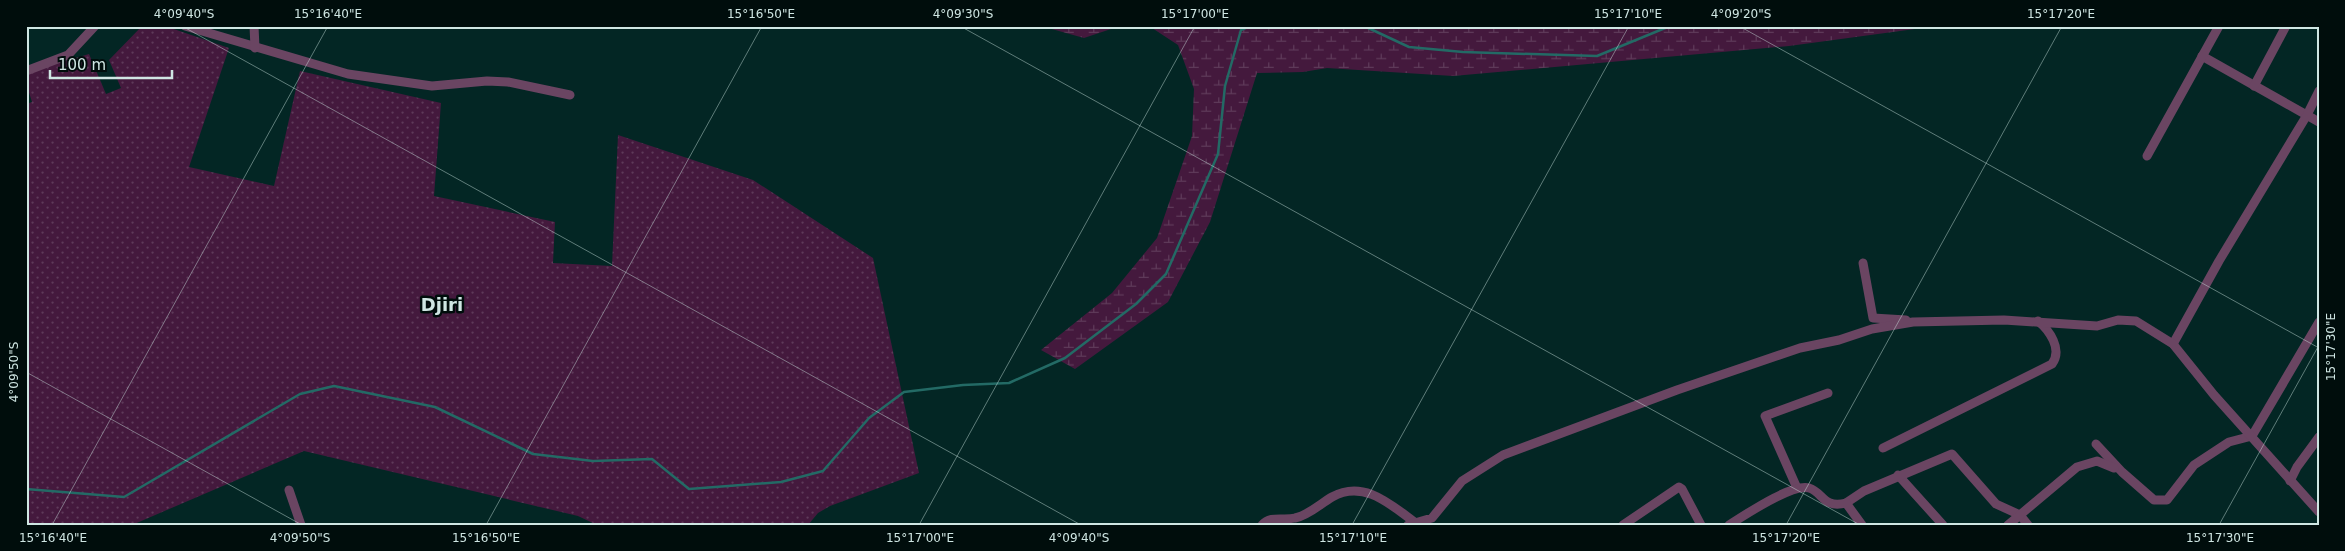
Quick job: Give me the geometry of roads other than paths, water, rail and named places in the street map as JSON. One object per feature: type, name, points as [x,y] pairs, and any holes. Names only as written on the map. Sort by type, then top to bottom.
[{"type":"street","points":[[26,71],[68,55],[95,26]]},
{"type":"street","points":[[185,26],[348,74],[422,86],[487,81],[518,84],[570,95]]},
{"type":"street","points":[[254,26],[255,48]]},
{"type":"street","points":[[2147,156],[2219,26]]},
{"type":"street","points":[[2254,86],[2286,26]]},
{"type":"street","points":[[2202,56],[2319,122]]},
{"type":"street","points":[[2173,344],[2218,261],[2307,115],[2319,91]]},
{"type":"street","points":[[1863,263],[1872,318],[1913,322],[2038,321],[2097,326],[2118,320],[2136,321],[2173,344],[2214,395],[2319,512]]},
{"type":"street","points":[[1882,448],[2052,364],[2055,356],[2054,342],[2048,329],[2038,321]]},
{"type":"street","points":[[1262,525],[1270,519],[1294,518],[1318,508],[1333,496],[1357,490],[1376,496],[1412,524],[1432,518],[1455,489],[1469,476],[1503,455],[1601,420],[1677,390],[1800,348],[1839,340],[1872,329],[1913,322]]},
{"type":"street","points":[[2096,444],[2122,472],[2154,500],[2167,500],[2194,465],[2229,442],[2252,436],[2319,322]]},
{"type":"street","points":[[1797,488],[1765,416],[1828,393]]},
{"type":"street","points":[[2290,481],[2319,437]]},
{"type":"street","points":[[1730,525],[1797,488],[1812,489],[1828,502],[1846,504],[1864,490],[1952,454],[1996,504],[2020,515],[2028,525]]},
{"type":"street","points":[[2008,525],[2059,481],[2084,464],[2097,461],[2122,472]]},
{"type":"street","points":[[1898,475],[1943,525]]},
{"type":"street","points":[[1623,525],[1679,487],[1682,489],[1701,525]]},
{"type":"street","points":[[289,490],[301,525]]},
{"type":"street","points":[[1846,504],[1862,525]]},
{"type":"waterway","points":[[26,489],[124,497],[300,394],[334,386],[435,407],[533,454],[593,461],[652,459],[689,489],[781,482],[823,471],[869,418],[904,392],[963,385],[1009,383],[1065,358],[1136,304],[1166,274],[1218,154],[1225,86],[1241,30],[1250,26]]},
{"type":"waterway","points":[[1364,26],[1409,47],[1463,52],[1597,56],[1670,26]]},
{"type":"district","name":"Djiri","points":[[442,304]]}]
